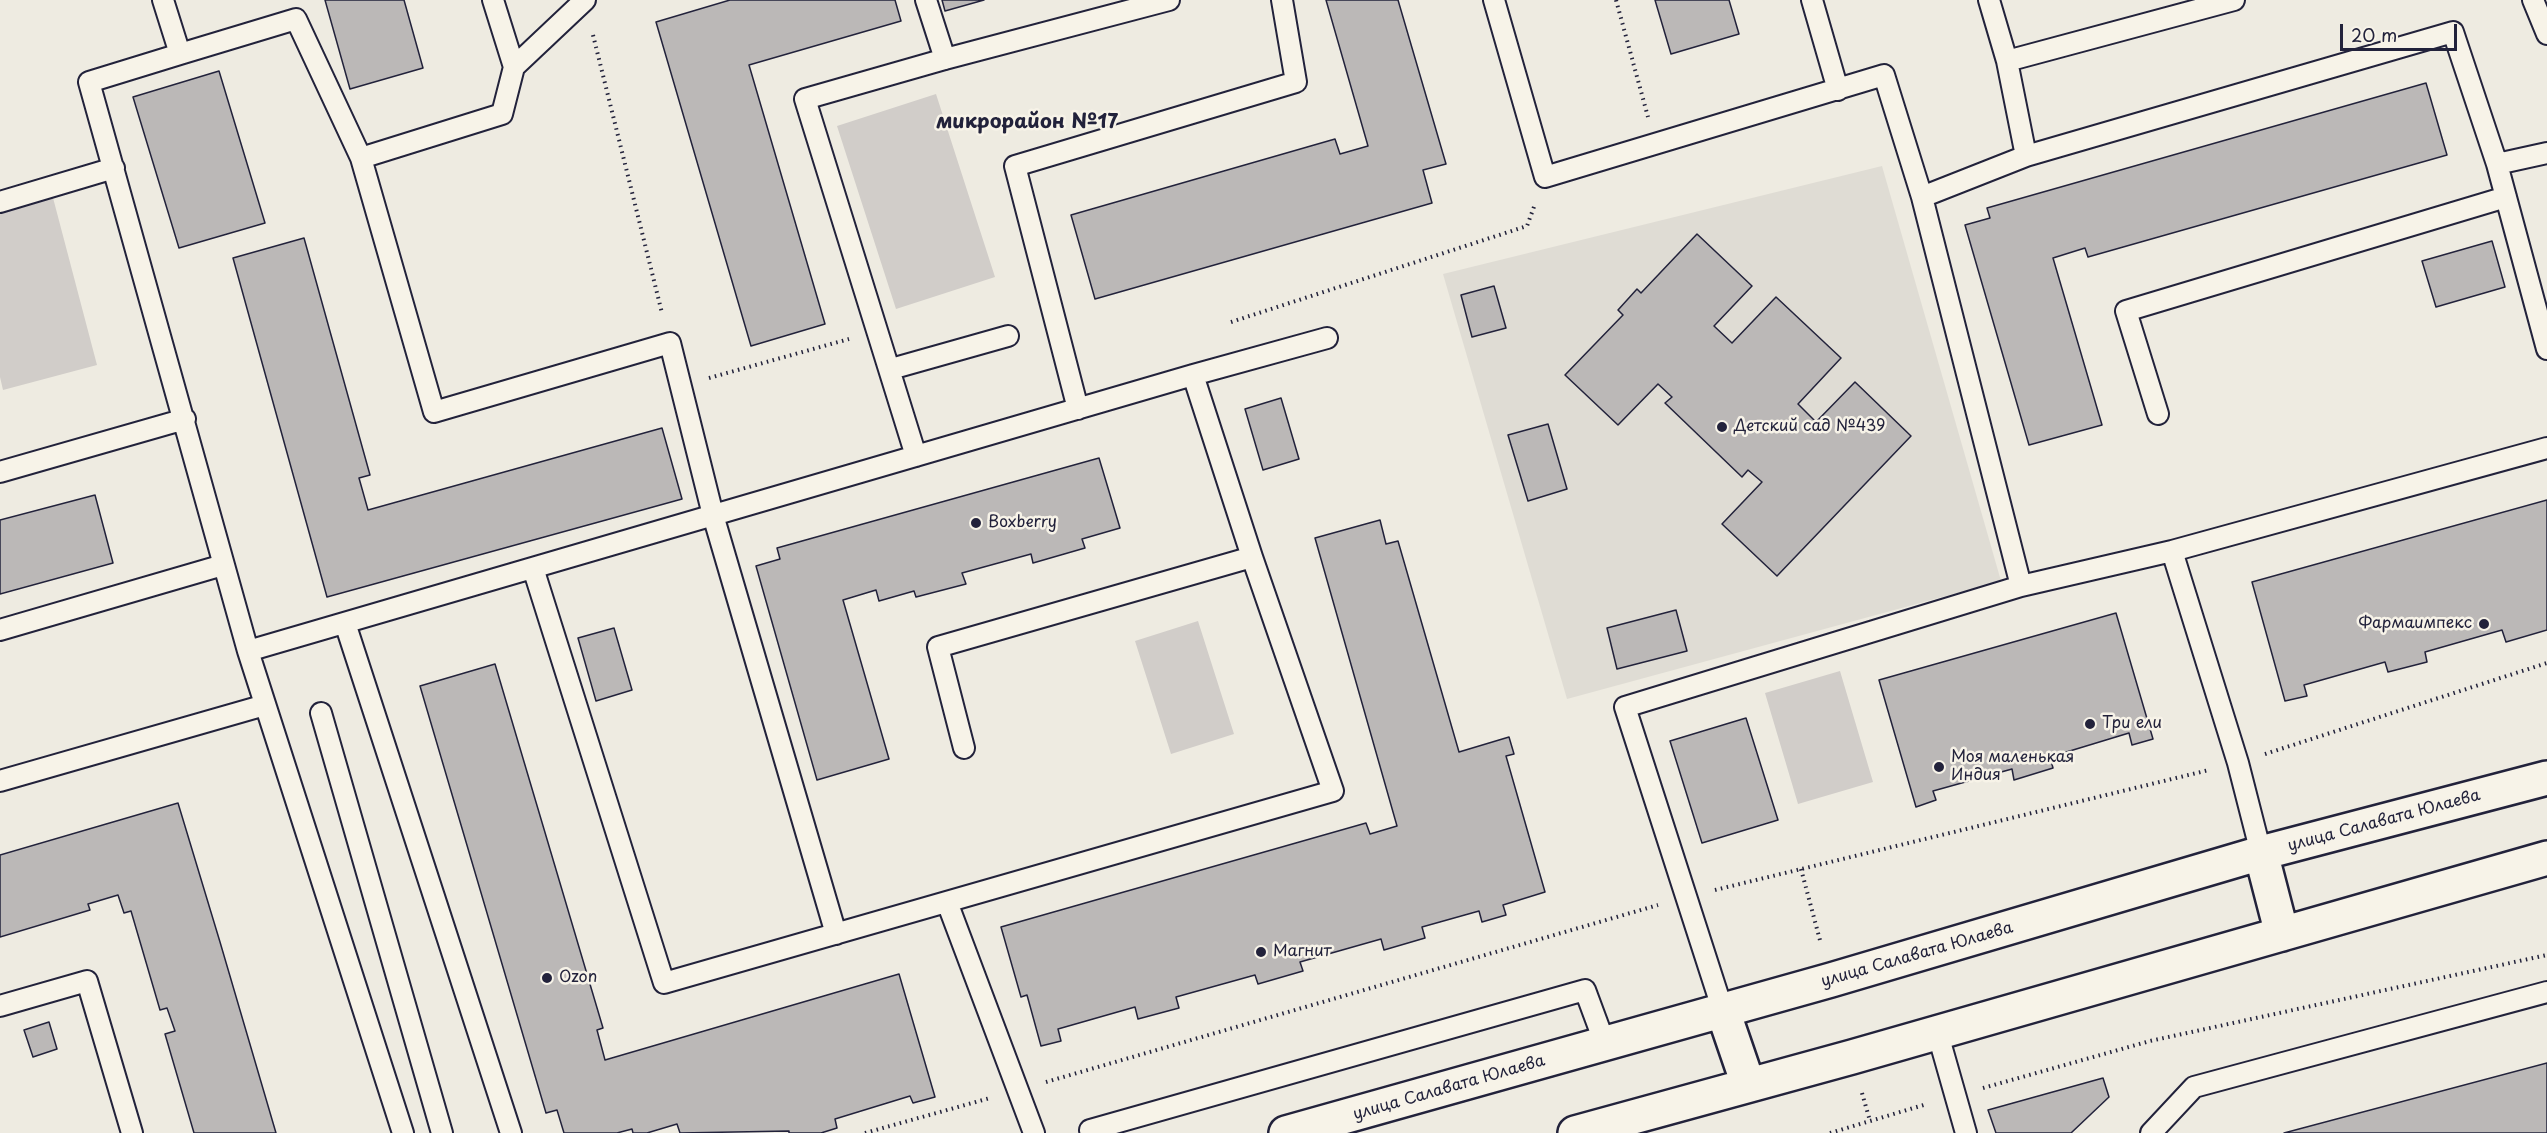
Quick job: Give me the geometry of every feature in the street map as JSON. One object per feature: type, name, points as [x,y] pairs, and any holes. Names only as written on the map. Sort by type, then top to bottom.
[{"type":"street","name":"улица Салавата Юлаева","points":[[1286,1133],[1723,1011],[2261,853],[2547,778]]},
{"type":"street","points":[[2261,853],[2282,934]]},
{"type":"street","points":[[1575,1133],[2547,858]]},
{"type":"street","points":[[1723,1011],[1748,1084]]},
{"type":"lane","points":[[163,0],[180,54]]},
{"type":"lane","points":[[361,158],[502,114],[514,67],[493,0]]},
{"type":"lane","points":[[514,67],[584,0]]},
{"type":"lane","points":[[926,0],[945,59]]},
{"type":"lane","points":[[916,456],[891,369],[805,99],[945,59],[1169,0]]},
{"type":"lane","points":[[1078,409],[1015,166],[1296,82],[1282,0]]},
{"type":"lane","points":[[1494,0],[1545,177],[1884,75],[1922,197],[2020,586]]},
{"type":"lane","points":[[1812,0],[1838,90]]},
{"type":"lane","points":[[1989,0],[2007,61],[2026,156]]},
{"type":"lane","points":[[2007,61],[2234,0]]},
{"type":"lane","points":[[2533,0],[2547,34]]},
{"type":"lane","points":[[403,1133],[248,651],[89,82],[296,20],[361,158],[434,412],[670,343],[713,515],[836,934]]},
{"type":"lane","points":[[1922,197],[2026,156],[2453,32],[2497,164],[2547,349]]},
{"type":"lane","points":[[2497,164],[2547,153]]},
{"type":"lane","points":[[0,202],[114,168]]},
{"type":"lane","points":[[2158,414],[2126,311],[2506,197]]},
{"type":"lane","points":[[891,369],[1008,336]]},
{"type":"lane","points":[[248,651],[1327,338]]},
{"type":"lane","points":[[533,568],[664,983],[1333,791],[1252,557],[1193,375]]},
{"type":"lane","points":[[0,472],[185,419]]},
{"type":"lane","points":[[1723,1011],[1625,707],[2020,586],[2172,551],[2547,448]]},
{"type":"lane","points":[[2172,551],[2238,763],[2261,853]]},
{"type":"lane","points":[[964,748],[938,646],[1252,557]]},
{"type":"lane","points":[[0,630],[223,565]]},
{"type":"lane","points":[[345,623],[511,1133]]},
{"type":"lane","points":[[0,781],[265,705]]},
{"type":"lane","points":[[321,713],[442,1133]]},
{"type":"lane","points":[[947,902],[1034,1133]]},
{"type":"lane","points":[[0,1006],[87,981],[132,1133]]},
{"type":"lane","points":[[1090,1130],[1585,990],[1605,1044]]},
{"type":"lane","points":[[2151,1133],[2194,1087],[2547,992]]},
{"type":"lane","points":[[1937,1031],[1966,1133]]},
{"type":"path","points":[[584,0],[670,343]]},
{"type":"path","points":[[1616,0],[1656,143]]},
{"type":"path","points":[[1231,322],[1527,226],[1545,177]]},
{"type":"path","points":[[680,386],[878,331]]},
{"type":"path","points":[[1830,1133],[2150,1041],[2547,955]]},
{"type":"shaded area","points":[[936,94],[995,277],[896,309],[837,126]]},
{"type":"shaded area","name":"Детский сад №439","points":[[1882,166],[2001,581],[1567,699],[1443,274]]},
{"type":"shaded area","points":[[52,194],[97,365],[3,390],[0,377],[0,208]]},
{"type":"shaded area","points":[[1198,621],[1234,734],[1171,754],[1135,641]]},
{"type":"shaded area","points":[[1840,671],[1873,782],[1798,804],[1765,693]]},
{"type":"building","points":[[325,0],[404,0],[423,68],[350,89]]},
{"type":"building","points":[[730,0],[895,0],[901,21],[749,65],[825,324],[751,346],[656,22]]},
{"type":"building","points":[[942,0],[984,0],[945,11]]},
{"type":"building","points":[[1326,0],[1398,0],[1446,164],[1423,170],[1432,203],[1095,299],[1071,215],[1335,139],[1340,154],[1368,146]]},
{"type":"building","points":[[1655,0],[1729,0],[1739,34],[1671,54]]},
{"type":"building","points":[[219,71],[265,223],[179,248],[133,97]]},
{"type":"building","points":[[2426,83],[2447,155],[2088,257],[2085,248],[2053,258],[2102,425],[2029,445],[1965,225],[1990,218],[1987,208]]},
{"type":"building","points":[[1697,234],[1752,286],[1714,326],[1732,343],[1776,297],[1841,358],[1798,404],[1816,422],[1855,382],[1911,436],[1777,576],[1722,524],[1762,482],[1748,470],[1742,477],[1665,403],[1672,397],[1658,384],[1618,425],[1565,375],[1623,315],[1618,310],[1637,289],[1641,293]]},
{"type":"building","points":[[304,238],[370,475],[359,478],[368,510],[662,428],[682,499],[327,597],[233,258]]},
{"type":"building","points":[[2492,241],[2505,287],[2436,307],[2422,261]]},
{"type":"building","points":[[1494,286],[1506,328],[1472,337],[1461,295]]},
{"type":"building","points":[[1281,398],[1299,459],[1263,470],[1245,409]]},
{"type":"building","points":[[1548,424],[1567,489],[1528,501],[1508,435]]},
{"type":"building","points":[[1099,458],[1120,528],[1082,539],[1085,548],[1033,563],[1031,554],[962,573],[966,584],[916,597],[914,591],[879,601],[876,590],[843,600],[889,759],[817,780],[756,566],[780,559],[777,548]]},
{"type":"building","points":[[95,495],[113,563],[0,594],[0,520]]},
{"type":"building","points":[[2547,500],[2547,630],[2506,642],[2502,630],[2425,652],[2427,662],[2388,672],[2385,662],[2304,685],[2307,696],[2285,701],[2252,582]]},
{"type":"building","points":[[1380,520],[1386,544],[1398,541],[1459,752],[1509,737],[1514,754],[1506,756],[1545,892],[1503,905],[1506,915],[1482,922],[1479,911],[1422,927],[1425,938],[1384,950],[1381,939],[1300,962],[1303,971],[1258,984],[1255,975],[1176,997],[1179,1008],[1138,1019],[1135,1007],[1058,1029],[1061,1041],[1041,1046],[1027,995],[1021,997],[1001,927],[1366,823],[1370,834],[1397,826],[1315,538]]},
{"type":"building","points":[[1676,610],[1687,651],[1617,669],[1607,628]]},
{"type":"building","points":[[2116,613],[2153,739],[2132,745],[2129,733],[2050,757],[2053,768],[2014,780],[2012,769],[1933,791],[1936,800],[1916,807],[1879,680]]},
{"type":"building","points":[[614,628],[632,690],[596,701],[578,638]]},
{"type":"building","points":[[495,664],[603,1028],[597,1030],[605,1060],[899,974],[935,1097],[913,1103],[910,1096],[835,1119],[837,1128],[821,1133],[789,1133],[789,1131],[680,1133],[677,1124],[647,1133],[633,1133],[632,1129],[617,1133],[564,1133],[557,1110],[546,1113],[420,686]]},
{"type":"building","points":[[1746,718],[1778,820],[1702,843],[1670,741]]},
{"type":"building","points":[[178,803],[276,1133],[194,1133],[165,1034],[175,1031],[167,1008],[160,1010],[131,911],[124,913],[118,895],[88,904],[90,910],[0,937],[0,855]]},
{"type":"building","points":[[49,1022],[57,1049],[33,1057],[24,1030]]},
{"type":"building","points":[[2547,1063],[2547,1133],[2284,1133]]},
{"type":"building","points":[[2103,1078],[2109,1097],[2071,1133],[1996,1133],[1988,1110]]},
{"type":"place","name":"Детский сад №439","points":[[1722,427]]},
{"type":"place","name":"Boxberry","points":[[976,523]]},
{"type":"place","name":"Фармаимпекс","points":[[2484,624]]},
{"type":"place","name":"Три ели","points":[[2090,724]]},
{"type":"place","name":"Моя маленькая Индия","points":[[1939,767]]},
{"type":"place","name":"Магнит","points":[[1261,952]]},
{"type":"place","name":"Ozon","points":[[547,978]]},
{"type":"district","name":"микрорайон №17","points":[[1027,122]]}]
